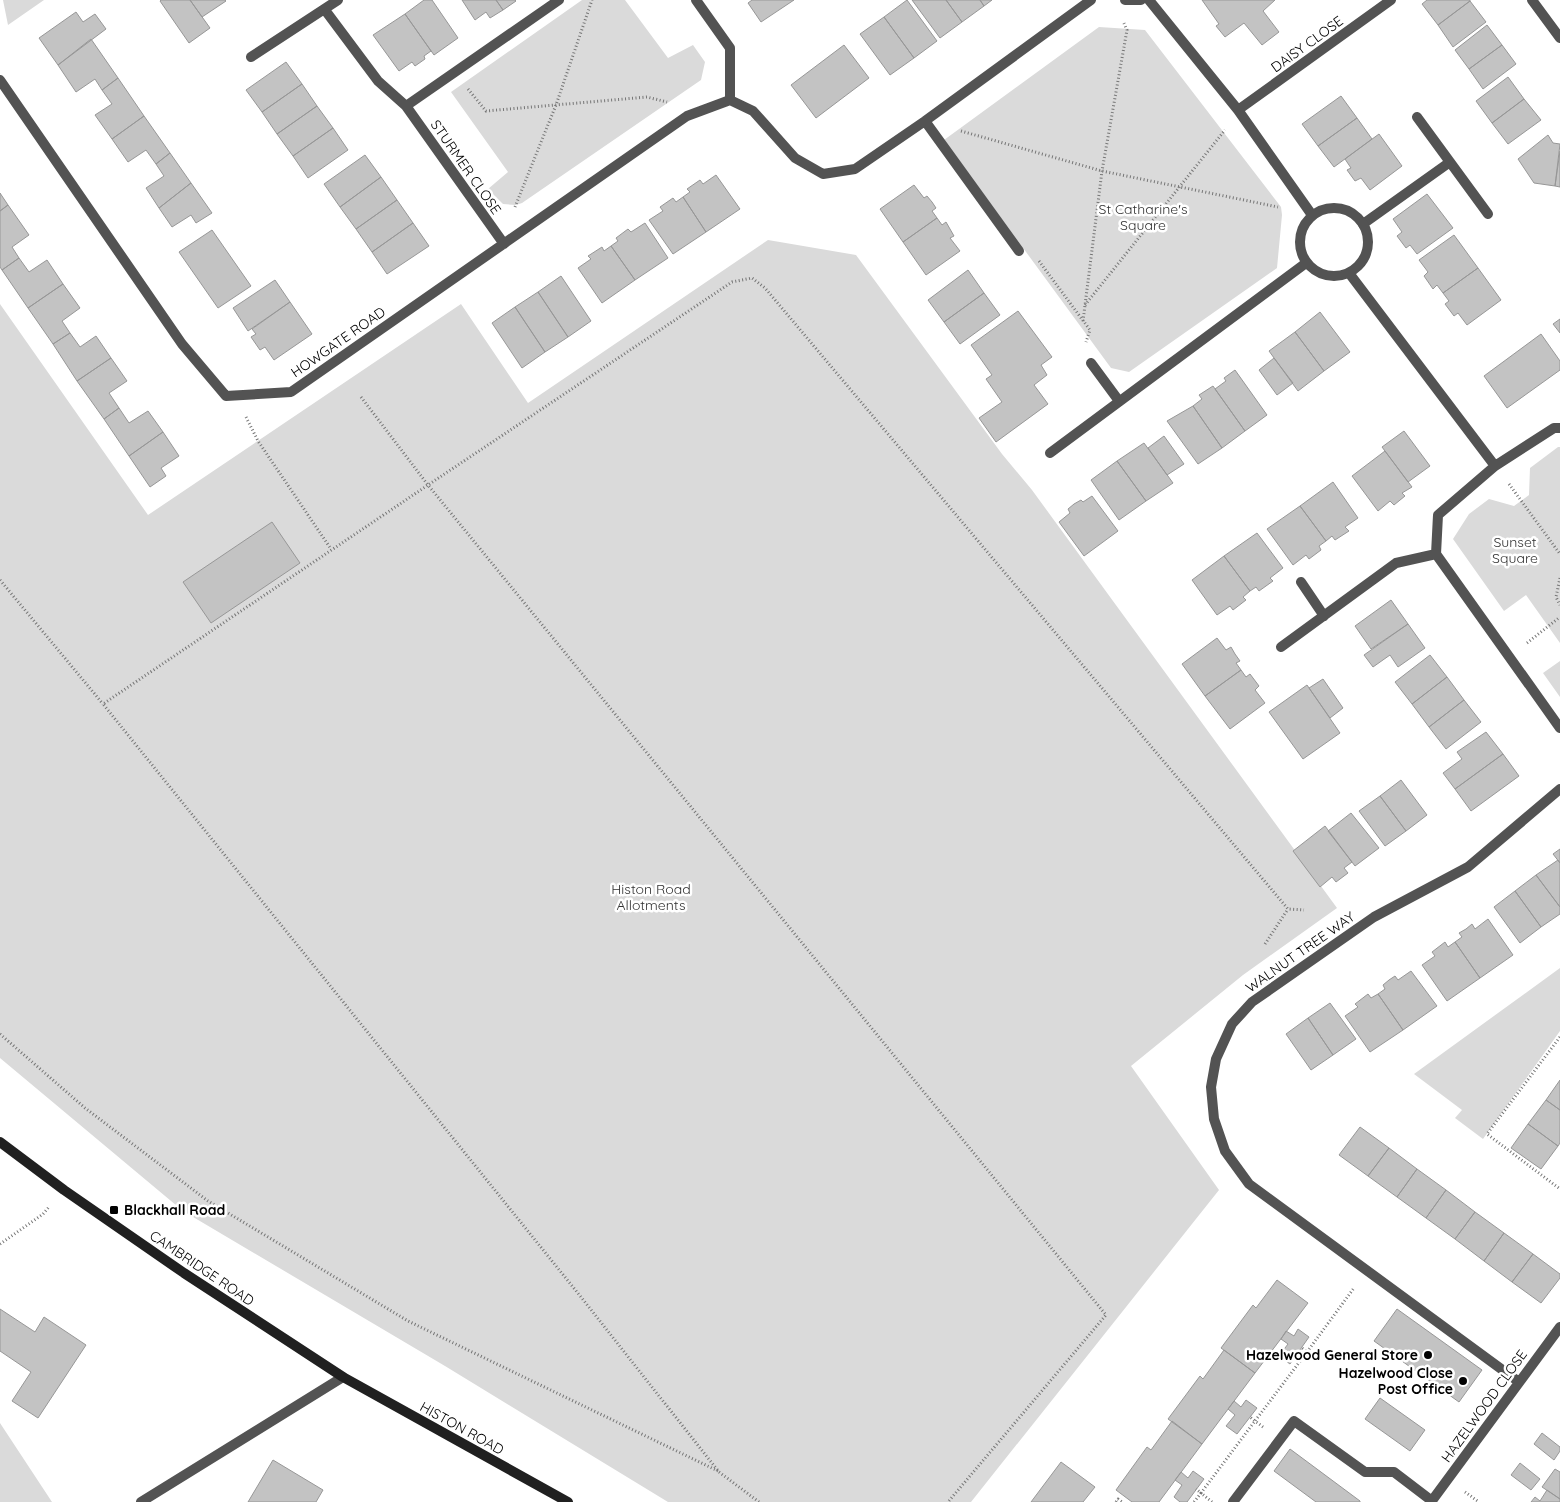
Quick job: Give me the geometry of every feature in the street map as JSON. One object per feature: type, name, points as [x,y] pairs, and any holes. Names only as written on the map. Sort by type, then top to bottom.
[{"type":"main road","name":"CAMBRIDGE ROAD","points":[[0,1142],[64,1190],[184,1273],[343,1377]]},
{"type":"main road","name":"HISTON ROAD","points":[[343,1377],[568,1502]]},
{"type":"street","points":[[251,57],[338,0]]},
{"type":"street","points":[[406,106],[560,0]]},
{"type":"street","points":[[696,0],[730,48],[730,100],[753,111],[795,158],[824,174],[855,169],[925,121],[1091,0]]},
{"type":"street","points":[[1125,0],[1141,0]]},
{"type":"street","points":[[1149,0],[1238,110],[1312,215]]},
{"type":"street","name":"DAISY CLOSE","points":[[1238,110],[1391,0]]},
{"type":"street","points":[[1532,0],[1560,38]]},
{"type":"street","name":"STURMER CLOSE","points":[[325,10],[378,81],[406,106],[504,244]]},
{"type":"street","points":[[0,80],[182,344],[226,396]]},
{"type":"street","name":"HOWGATE ROAD","points":[[226,396],[291,392],[687,116],[730,100]]},
{"type":"street","points":[[1417,118],[1488,214]]},
{"type":"street","points":[[925,121],[1019,251]]},
{"type":"street","points":[[1363,224],[1450,162]]},
{"type":"street","points":[[1329,208],[1341,208],[1352,213],[1366,230],[1368,242],[1366,254],[1361,264],[1349,273],[1338,277],[1326,276],[1315,271],[1306,263],[1301,252],[1299,240],[1302,228],[1312,215],[1329,208]]},
{"type":"street","points":[[1050,453],[1306,263]]},
{"type":"street","points":[[1349,273],[1495,466]]},
{"type":"street","points":[[1092,363],[1120,401]]},
{"type":"street","points":[[1560,428],[1554,428],[1495,466],[1438,515],[1436,554],[1560,728]]},
{"type":"street","points":[[1281,647],[1396,564],[1436,554]]},
{"type":"street","points":[[1301,582],[1324,616]]},
{"type":"street","name":"WALNUT TREE WAY","points":[[1520,1382],[1250,1184],[1225,1151],[1214,1119],[1211,1087],[1216,1059],[1232,1024],[1252,1002],[1374,917],[1468,867],[1560,789]]},
{"type":"street","name":"HAZELWOOD CLOSE","points":[[1432,1501],[1560,1327]]},
{"type":"street","points":[[141,1502],[343,1377]]},
{"type":"street","points":[[1233,1502],[1294,1421],[1365,1472],[1394,1472],[1432,1501]]},
{"type":"path","points":[[504,244],[512,216],[556,105],[592,0]]},
{"type":"path","points":[[1083,321],[1102,171],[1127,30],[1122,17]]},
{"type":"path","points":[[464,83],[486,111],[647,97],[675,102]]},
{"type":"path","points":[[1085,305],[1228,126]]},
{"type":"path","points":[[954,129],[1102,171],[1281,208]]},
{"type":"path","points":[[1019,251],[1033,253],[1090,330],[1084,348],[1092,363]]},
{"type":"path","points":[[103,704],[331,549],[732,282],[752,278],[765,288],[1288,909],[1304,910]]},
{"type":"path","points":[[226,396],[247,418],[258,441],[331,549]]},
{"type":"path","points":[[361,397],[428,485],[1106,1315],[948,1502]]},
{"type":"path","points":[[1495,466],[1560,554]]},
{"type":"path","points":[[1560,578],[1556,597],[1560,605]]},
{"type":"path","points":[[0,580],[103,704],[583,1300],[719,1472]]},
{"type":"path","points":[[1509,658],[1560,617]]},
{"type":"path","points":[[1265,944],[1288,909]]},
{"type":"path","points":[[0,1034],[85,1108],[208,1201],[408,1321],[719,1472],[759,1502]]},
{"type":"path","points":[[1560,1037],[1487,1134],[1560,1189]]},
{"type":"path","points":[[0,1244],[43,1214],[64,1190]]},
{"type":"path","points":[[1194,1502],[1368,1270]]},
{"type":"path","points":[[1302,1348],[1307,1352]]},
{"type":"path","points":[[1250,1417],[1280,1440]]},
{"type":"path","points":[[1196,1489],[1213,1502]]},
{"type":"path","points":[[1116,1502],[1118,1499],[1122,1502]]},
{"type":"green space","points":[[3,0],[44,0],[8,25]]},
{"type":"green space","points":[[582,0],[625,0],[668,58],[693,45],[705,62],[701,80],[522,203],[516,205],[503,204],[488,189],[508,172],[451,92]]},
{"type":"green space","name":"St Catharine's Square","points":[[1099,27],[1145,30],[1281,207],[1282,215],[1277,268],[1129,372],[1111,368],[944,140]]},
{"type":"green space","name":"Histon Road Allotments","points":[[768,240],[856,255],[1002,454],[1032,490],[1337,908],[1243,975],[1131,1066],[1219,1190],[971,1502],[668,1502],[445,1366],[183,1211],[0,1058],[0,304],[148,515],[461,304],[528,403]]},
{"type":"green space","name":"Sunset Square","points":[[1560,447],[1560,643],[1526,595],[1504,611],[1453,539],[1469,514],[1489,499],[1514,506],[1529,495],[1530,468]]},
{"type":"green space","points":[[1560,661],[1560,697],[1543,673]]},
{"type":"green space","points":[[1560,968],[1560,1031],[1483,1139],[1455,1118],[1462,1110],[1414,1074]]},
{"type":"green space","points":[[0,1423],[52,1502],[0,1502]]},
{"type":"building","points":[[161,0],[190,0],[210,28],[189,43]]},
{"type":"building","points":[[190,0],[225,0],[226,1],[202,17]]},
{"type":"building","points":[[424,0],[432,0],[458,38],[434,55],[405,14]]},
{"type":"building","points":[[462,0],[496,0],[503,10],[490,18],[486,12],[475,20]]},
{"type":"building","points":[[496,0],[515,0],[516,1],[503,10]]},
{"type":"building","points":[[752,0],[794,0],[761,22],[748,3]]},
{"type":"building","points":[[907,0],[937,41],[914,58],[884,17]]},
{"type":"building","points":[[912,0],[946,0],[962,22],[940,38]]},
{"type":"building","points":[[946,0],[980,0],[984,6],[962,22]]},
{"type":"building","points":[[980,0],[992,0],[984,6]]},
{"type":"building","points":[[1202,0],[1275,0],[1263,11],[1279,32],[1262,45],[1244,23],[1225,37],[1216,26],[1219,24]]},
{"type":"building","points":[[1427,0],[1470,1],[1438,25],[1422,4]]},
{"type":"building","points":[[1470,1],[1486,22],[1453,47],[1438,25]]},
{"type":"building","points":[[76,12],[83,22],[95,14],[106,29],[58,65],[39,38]]},
{"type":"building","points":[[405,14],[431,51],[424,56],[425,59],[415,66],[412,62],[399,71],[373,35]]},
{"type":"building","points":[[884,17],[914,58],[890,75],[860,34]]},
{"type":"building","points":[[1487,25],[1502,45],[1469,69],[1455,50]]},
{"type":"building","points":[[91,39],[118,78],[102,90],[95,79],[76,92],[58,65]]},
{"type":"building","points":[[844,45],[869,78],[816,118],[791,85]]},
{"type":"building","points":[[1502,45],[1516,64],[1483,89],[1469,69]]},
{"type":"building","points":[[286,62],[302,84],[262,112],[246,90]]},
{"type":"building","points":[[1508,77],[1524,99],[1492,123],[1476,101]]},
{"type":"building","points":[[118,78],[144,116],[112,139],[95,115],[112,104],[102,90]]},
{"type":"building","points":[[302,84],[317,106],[277,134],[262,112]]},
{"type":"building","points":[[1341,96],[1357,118],[1318,146],[1302,124]]},
{"type":"building","points":[[1524,99],[1541,120],[1508,144],[1492,123]]},
{"type":"building","points":[[317,106],[333,128],[293,156],[277,134]]},
{"type":"building","points":[[144,116],[170,153],[156,164],[146,150],[128,162],[112,139]]},
{"type":"building","points":[[1357,118],[1372,139],[1334,167],[1318,146]]},
{"type":"building","points":[[333,128],[348,150],[308,178],[293,156]]},
{"type":"building","points":[[1379,134],[1402,166],[1370,190],[1361,178],[1355,181],[1347,170],[1351,168],[1345,159]]},
{"type":"building","points":[[1548,135],[1553,143],[1560,144],[1555,186],[1534,183],[1518,159]]},
{"type":"building","points":[[1560,151],[1560,187],[1555,186]]},
{"type":"building","points":[[170,153],[191,183],[159,208],[146,188],[164,176],[156,164]]},
{"type":"building","points":[[365,155],[381,177],[340,207],[324,184]]},
{"type":"building","points":[[716,175],[740,209],[706,232],[683,197],[690,192],[687,189],[700,180],[703,184]]},
{"type":"building","points":[[381,177],[397,200],[356,229],[340,207]]},
{"type":"building","points":[[191,183],[212,213],[196,223],[191,215],[172,227],[159,208]]},
{"type":"building","points":[[914,185],[924,198],[927,196],[932,202],[936,208],[932,211],[937,218],[903,242],[880,209]]},
{"type":"building","points":[[0,193],[8,205],[0,211]]},
{"type":"building","points":[[1427,194],[1453,228],[1417,254],[1410,245],[1406,248],[1397,236],[1402,232],[1393,219]]},
{"type":"building","points":[[683,197],[706,232],[673,254],[649,220],[663,211],[660,207],[673,198],[676,202]]},
{"type":"building","points":[[397,200],[413,223],[372,252],[356,229]]},
{"type":"building","points":[[8,205],[29,235],[12,247],[19,258],[2,270],[0,267],[0,211]]},
{"type":"building","points":[[937,218],[942,225],[946,222],[954,236],[950,238],[960,251],[926,275],[903,242]]},
{"type":"building","points":[[413,223],[429,246],[387,274],[372,252]]},
{"type":"building","points":[[645,223],[668,258],[635,280],[611,246],[618,241],[616,238],[628,229],[631,232]]},
{"type":"building","points":[[212,230],[251,286],[218,308],[179,252]]},
{"type":"building","points":[[1454,235],[1478,268],[1443,293],[1437,285],[1433,289],[1424,276],[1428,272],[1419,260]]},
{"type":"building","points":[[611,246],[635,280],[602,303],[578,268],[591,259],[588,256],[602,247],[604,251]]},
{"type":"building","points":[[19,258],[29,272],[47,260],[63,284],[28,308],[2,270]]},
{"type":"building","points":[[1478,268],[1501,300],[1467,325],[1458,313],[1454,316],[1445,304],[1449,301],[1443,293]]},
{"type":"building","points":[[968,270],[984,293],[944,322],[928,300]]},
{"type":"building","points":[[561,276],[591,321],[568,337],[538,292]]},
{"type":"building","points":[[275,280],[290,302],[248,331],[233,308]]},
{"type":"building","points":[[63,284],[80,308],[62,321],[70,333],[53,344],[28,308]]},
{"type":"building","points":[[538,292],[568,337],[545,352],[515,307]]},
{"type":"building","points":[[984,293],[1000,315],[960,344],[944,322]]},
{"type":"building","points":[[290,302],[312,334],[274,360],[265,347],[260,350],[251,337],[256,334],[252,329]]},
{"type":"building","points":[[515,307],[545,352],[522,368],[492,323]]},
{"type":"building","points":[[1018,311],[1052,357],[1041,365],[1047,375],[1034,385],[1048,404],[996,442],[979,418],[1002,402],[986,379],[992,375],[971,345]]},
{"type":"building","points":[[1320,312],[1350,352],[1324,371],[1295,332]]},
{"type":"building","points":[[1560,319],[1560,333],[1553,324]]},
{"type":"building","points":[[1295,332],[1324,371],[1298,391],[1269,351]]},
{"type":"building","points":[[70,333],[80,347],[96,336],[111,358],[77,381],[53,344]]},
{"type":"building","points":[[1541,334],[1560,361],[1560,370],[1507,408],[1484,376]]},
{"type":"building","points":[[111,358],[127,381],[109,393],[119,408],[104,419],[77,381]]},
{"type":"building","points":[[1274,358],[1293,383],[1277,395],[1259,370]]},
{"type":"building","points":[[1235,370],[1267,415],[1245,431],[1215,389],[1226,381],[1224,378]]},
{"type":"building","points":[[1213,386],[1245,431],[1222,448],[1193,406],[1202,399],[1199,395]]},
{"type":"building","points":[[1193,406],[1222,448],[1198,464],[1167,421]]},
{"type":"building","points":[[119,408],[129,423],[148,411],[163,432],[129,456],[104,419]]},
{"type":"building","points":[[1404,431],[1430,466],[1408,482],[1382,447]]},
{"type":"building","points":[[163,432],[179,456],[161,468],[166,476],[150,487],[129,456]]},
{"type":"building","points":[[1164,436],[1184,464],[1167,475],[1148,448]]},
{"type":"building","points":[[1144,443],[1173,483],[1146,501],[1117,461]]},
{"type":"building","points":[[1385,451],[1412,487],[1402,493],[1405,496],[1394,505],[1390,501],[1378,511],[1352,476]]},
{"type":"building","points":[[1117,461],[1146,501],[1119,520],[1091,480]]},
{"type":"building","points":[[1333,482],[1358,518],[1345,527],[1349,531],[1335,540],[1332,536],[1326,541],[1300,506]]},
{"type":"building","points":[[1092,496],[1118,531],[1084,556],[1059,522],[1070,513],[1068,509],[1074,504],[1081,500],[1083,502]]},
{"type":"building","points":[[1300,506],[1326,541],[1319,546],[1321,550],[1309,559],[1306,555],[1293,565],[1267,529]]},
{"type":"building","points":[[272,522],[300,563],[211,623],[183,582]]},
{"type":"building","points":[[1257,533],[1283,568],[1270,578],[1273,581],[1259,591],[1256,587],[1250,591],[1224,556]]},
{"type":"building","points":[[1224,556],[1250,591],[1243,597],[1246,600],[1233,610],[1230,606],[1217,615],[1192,580]]},
{"type":"building","points":[[1391,600],[1408,624],[1371,649],[1355,626]]},
{"type":"building","points":[[1408,624],[1425,648],[1398,667],[1390,655],[1373,667],[1364,655]]},
{"type":"building","points":[[1217,638],[1226,650],[1231,647],[1240,661],[1236,663],[1241,670],[1205,696],[1182,664]]},
{"type":"building","points":[[1430,655],[1447,677],[1412,704],[1395,682]]},
{"type":"building","points":[[1241,670],[1246,677],[1250,674],[1259,686],[1255,690],[1265,703],[1230,729],[1205,696]]},
{"type":"building","points":[[1447,677],[1464,700],[1429,727],[1412,704]]},
{"type":"building","points":[[1323,679],[1343,708],[1330,718],[1309,688]]},
{"type":"building","points":[[1307,685],[1340,733],[1303,759],[1269,712]]},
{"type":"building","points":[[1464,700],[1481,722],[1446,749],[1429,727]]},
{"type":"building","points":[[1486,732],[1503,754],[1455,789],[1443,773],[1462,759],[1457,752]]},
{"type":"building","points":[[1503,754],[1519,776],[1471,811],[1455,789]]},
{"type":"building","points":[[1401,780],[1427,815],[1406,831],[1380,796]]},
{"type":"building","points":[[1380,796],[1406,831],[1385,846],[1359,811]]},
{"type":"building","points":[[1351,813],[1379,848],[1355,866],[1328,831]]},
{"type":"building","points":[[1325,826],[1352,862],[1344,868],[1348,873],[1336,882],[1332,877],[1320,887],[1293,851]]},
{"type":"building","points":[[1560,849],[1560,863],[1553,854]]},
{"type":"building","points":[[1558,860],[1560,863],[1560,907],[1536,875]]},
{"type":"building","points":[[1536,875],[1560,907],[1560,914],[1541,927],[1515,891]]},
{"type":"building","points":[[1515,891],[1541,927],[1520,943],[1494,907]]},
{"type":"building","points":[[1488,919],[1513,955],[1480,978],[1455,942],[1462,937],[1459,933],[1472,924],[1475,929]]},
{"type":"building","points":[[1445,942],[1448,947],[1455,942],[1480,978],[1447,1001],[1422,965],[1435,956],[1432,952]]},
{"type":"building","points":[[1411,971],[1437,1006],[1403,1030],[1378,994],[1385,989],[1383,985],[1389,980],[1395,976],[1398,980]]},
{"type":"building","points":[[1368,994],[1371,998],[1378,994],[1403,1030],[1370,1052],[1345,1016],[1358,1007],[1355,1004]]},
{"type":"building","points":[[1330,1003],[1356,1039],[1333,1055],[1308,1018]]},
{"type":"building","points":[[1308,1018],[1333,1055],[1311,1070],[1286,1034]]},
{"type":"building","points":[[1560,1080],[1560,1110],[1546,1100]]},
{"type":"building","points":[[1546,1100],[1560,1110],[1560,1143],[1558,1146],[1528,1124]]},
{"type":"building","points":[[1528,1124],[1558,1146],[1541,1169],[1511,1148]]},
{"type":"building","points":[[1360,1127],[1389,1148],[1368,1176],[1339,1155]]},
{"type":"building","points":[[1389,1148],[1417,1169],[1397,1197],[1368,1176]]},
{"type":"building","points":[[1417,1169],[1446,1190],[1426,1218],[1397,1197]]},
{"type":"building","points":[[1446,1190],[1475,1212],[1455,1239],[1426,1218]]},
{"type":"building","points":[[1475,1212],[1504,1233],[1484,1261],[1455,1239]]},
{"type":"building","points":[[1504,1233],[1533,1254],[1512,1282],[1484,1261]]},
{"type":"building","points":[[1533,1254],[1560,1274],[1560,1278],[1541,1303],[1512,1282]]},
{"type":"building","points":[[1277,1280],[1308,1303],[1255,1373],[1221,1348],[1253,1305],[1256,1308]]},
{"type":"building","points":[[0,1309],[35,1332],[44,1317],[86,1345],[38,1418],[12,1401],[31,1372],[0,1351]]},
{"type":"building","name":"Hazelwood General Store","points":[[1397,1309],[1482,1370],[1459,1402],[1374,1341]]},
{"type":"building","points":[[1298,1329],[1309,1337],[1290,1364],[1279,1356],[1288,1344],[1281,1339],[1286,1331],[1294,1336]]},
{"type":"building","points":[[1224,1350],[1255,1373],[1202,1444],[1168,1419],[1200,1376],[1203,1379]]},
{"type":"building","points":[[1380,1398],[1425,1430],[1410,1451],[1365,1419]]},
{"type":"building","points":[[1246,1400],[1257,1408],[1237,1434],[1226,1426],[1235,1415],[1228,1409],[1234,1401],[1241,1407]]},
{"type":"building","points":[[1172,1421],[1202,1444],[1159,1502],[1132,1502],[1116,1490],[1147,1447],[1151,1450]]},
{"type":"building","points":[[1542,1433],[1560,1447],[1560,1451],[1554,1460],[1534,1444]]},
{"type":"building","points":[[1290,1449],[1360,1502],[1316,1502],[1274,1471]]},
{"type":"building","points":[[273,1460],[323,1490],[316,1502],[248,1502]]},
{"type":"building","points":[[1061,1462],[1095,1487],[1083,1502],[1031,1502]]},
{"type":"building","points":[[1520,1463],[1540,1479],[1531,1490],[1511,1475]]},
{"type":"building","points":[[1555,1469],[1560,1472],[1560,1499],[1542,1487]]},
{"type":"building","points":[[1193,1471],[1204,1479],[1187,1502],[1180,1502],[1174,1497],[1182,1485],[1175,1480],[1181,1472],[1188,1478]]},
{"type":"building","points":[[1547,1490],[1560,1499],[1560,1502],[1531,1502],[1535,1497],[1540,1501]]},
{"type":"place","name":"Blackhall Road","points":[[114,1210]]},
{"type":"place","name":"Hazelwood General Store","points":[[1428,1355]]},
{"type":"place","name":"Hazelwood Close Post Office","points":[[1463,1381]]}]
